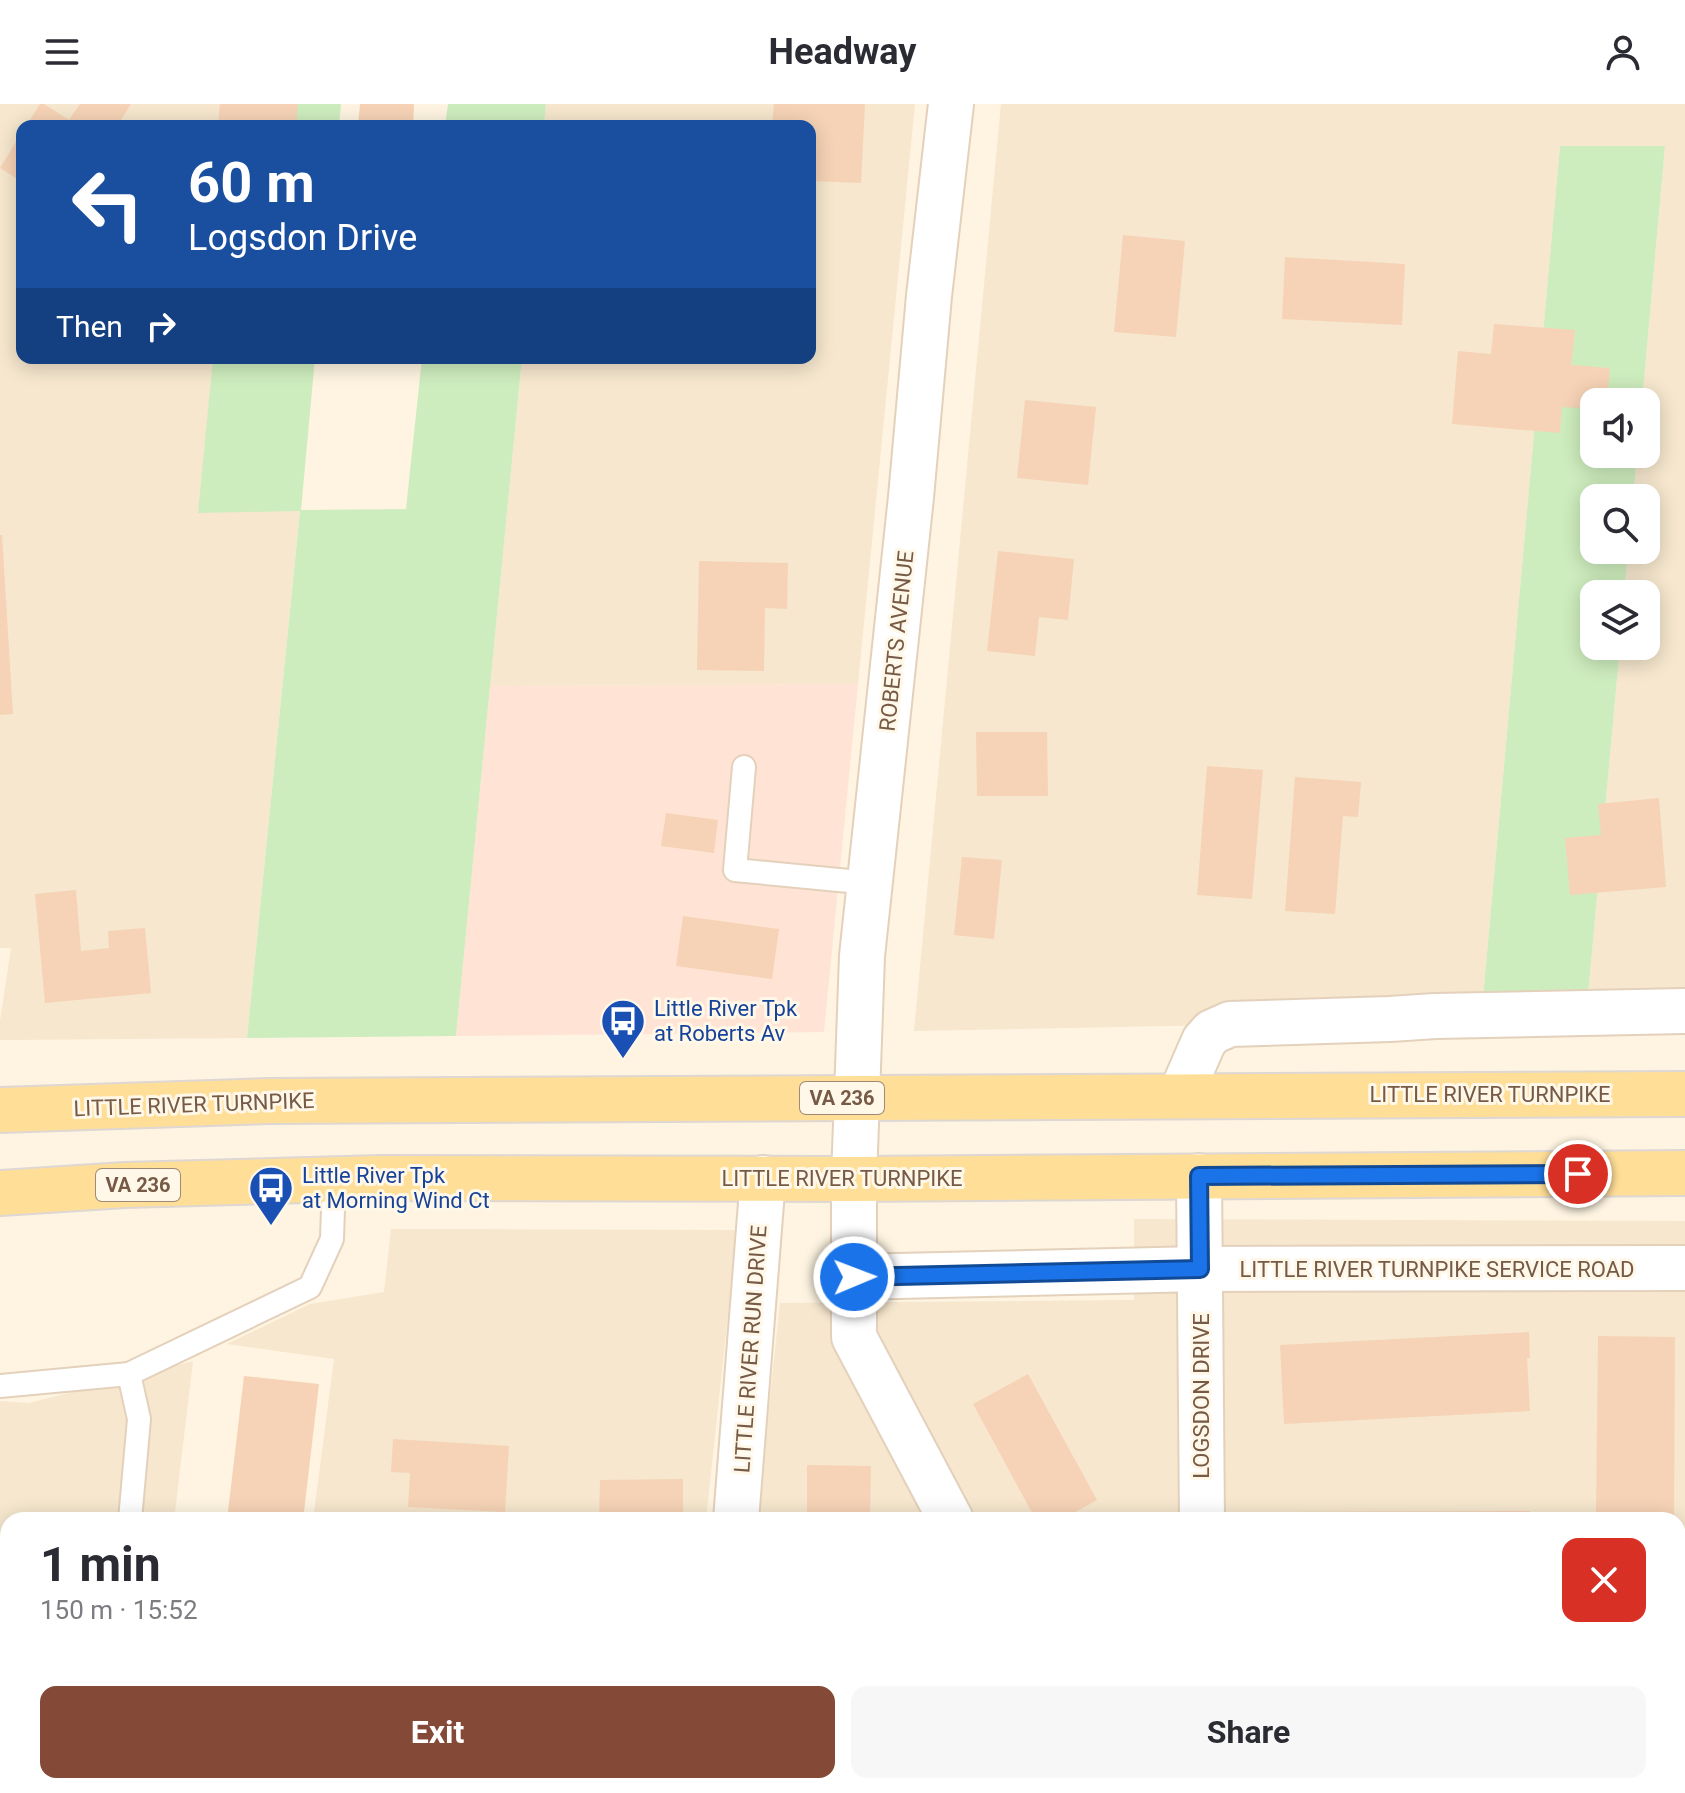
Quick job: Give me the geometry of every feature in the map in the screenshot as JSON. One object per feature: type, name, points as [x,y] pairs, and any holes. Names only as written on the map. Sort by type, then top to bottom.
[{"type":"main road","name":"LITTLE RIVER TURNPIKE","points":[[0,1110],[269,1101],[1685,1094]]},
{"type":"main road","name":"LITTLE RIVER TURNPIKE","points":[[0,1193],[334,1178],[854,1179],[1685,1173]]},
{"type":"street","name":"ROBERTS AVENUE","points":[[854,1179],[862,956],[951,104]]},
{"type":"street","points":[[1180,1096],[1204,1041],[1212,1032],[1230,1024],[1685,1011]]},
{"type":"street","name":"LOGSDON DRIVE","points":[[1199,1176],[1202,1512]]},
{"type":"street","name":"LITTLE RIVER RUN DRIVE","points":[[737,1512],[763,1178]]},
{"type":"street","points":[[854,1179],[854,1337],[947,1512]]},
{"type":"street","name":"LITTLE RIVER TURNPIKE SERVICE ROAD","points":[[854,1277],[1200,1269],[1685,1268]]},
{"type":"lane","points":[[744,767],[735,870],[870,883]]},
{"type":"lane","points":[[0,1386],[129,1374],[310,1287],[332,1239],[334,1178]]},
{"type":"lane","points":[[129,1374],[139,1419],[131,1512]]},
{"type":"shaded area","points":[[0,104],[237,104],[236,120],[16,120],[16,364],[212,364],[199,512],[300,510],[247,1038],[0,1040],[11,948],[0,948]]},
{"type":"shaded area","points":[[546,104],[915,104],[858,684],[490,686],[521,364],[816,364],[816,120],[545,120]]},
{"type":"shaded area","points":[[1001,104],[1685,104],[1685,1015],[1586,1017],[1619,660],[1660,660],[1660,580],[1625,580],[1627,564],[1660,564],[1660,484],[1634,484],[1636,468],[1660,468],[1660,388],[1643,388],[1665,146],[1560,146],[1481,1020],[914,1031]]},
{"type":"shaded area","points":[[858,684],[824,1032],[456,1036],[490,686]]},
{"type":"shaded area","points":[[1134,1219],[1685,1221],[1685,1512],[758,1512],[780,1303],[1134,1300]]},
{"type":"shaded area","points":[[391,1229],[737,1230],[707,1512],[314,1512],[334,1359],[227,1344],[310,1304],[384,1292]]},
{"type":"shaded area","points":[[193,1361],[175,1512],[0,1512],[0,1401],[29,1403]]},
{"type":"green space","points":[[237,104],[341,104],[340,120],[236,120]]},
{"type":"green space","points":[[448,104],[546,104],[545,120],[446,120]]},
{"type":"green space","points":[[1560,146],[1665,146],[1643,388],[1580,388],[1580,468],[1636,468],[1634,484],[1580,484],[1580,564],[1627,564],[1625,580],[1580,580],[1580,660],[1619,660],[1586,1017],[1481,1020]]},
{"type":"green space","points":[[212,364],[314,364],[301,510],[406,509],[421,364],[521,364],[456,1036],[247,1038],[300,511],[198,513]]},
{"type":"building","points":[[40,104],[44,104],[69,120],[30,120]]},
{"type":"building","points":[[80,104],[131,104],[121,120],[69,120]]},
{"type":"building","points":[[220,104],[298,104],[297,120],[219,120]]},
{"type":"building","points":[[360,104],[414,104],[413,120],[359,120]]},
{"type":"building","points":[[774,104],[865,104],[861,183],[816,181],[816,120],[773,120]]},
{"type":"building","points":[[16,142],[16,178],[0,168]]},
{"type":"building","points":[[1123,235],[1185,241],[1176,337],[1114,332]]},
{"type":"building","points":[[1285,257],[1405,264],[1402,325],[1282,319]]},
{"type":"building","points":[[1494,324],[1575,330],[1571,365],[1610,368],[1608,388],[1580,388],[1580,408],[1562,407],[1560,433],[1452,424],[1458,351],[1491,354]]},
{"type":"building","points":[[1025,400],[1096,407],[1088,485],[1017,478]]},
{"type":"building","points":[[0,535],[13,714],[0,715]]},
{"type":"building","points":[[998,551],[1074,559],[1068,620],[1039,617],[1035,656],[987,651]]},
{"type":"building","points":[[699,561],[788,563],[787,609],[765,608],[764,671],[697,670]]},
{"type":"building","points":[[976,732],[1047,732],[1048,796],[977,796]]},
{"type":"building","points":[[1207,766],[1263,770],[1252,899],[1197,895]]},
{"type":"building","points":[[1295,777],[1361,782],[1358,817],[1343,816],[1335,914],[1285,911]]},
{"type":"building","points":[[1659,798],[1666,887],[1570,895],[1565,838],[1601,835],[1598,804]]},
{"type":"building","points":[[666,813],[718,820],[714,853],[661,846]]},
{"type":"building","points":[[962,857],[1002,860],[994,939],[954,935]]},
{"type":"building","points":[[76,890],[81,951],[109,948],[108,931],[145,928],[151,993],[45,1003],[35,894]]},
{"type":"building","points":[[683,916],[779,929],[772,979],[676,966]]},
{"type":"building","points":[[1529,1332],[1530,1411],[1284,1424],[1280,1345]]},
{"type":"building","points":[[1598,1336],[1675,1337],[1674,1512],[1596,1512]]},
{"type":"building","points":[[1028,1374],[1097,1500],[1075,1512],[1032,1512],[973,1404]]},
{"type":"building","points":[[244,1376],[319,1384],[304,1512],[228,1512]]},
{"type":"building","points":[[393,1439],[509,1446],[505,1512],[408,1507],[410,1473],[391,1472]]},
{"type":"building","points":[[807,1465],[871,1466],[870,1512],[807,1512]]},
{"type":"building","points":[[683,1479],[683,1512],[599,1512],[600,1480]]},
{"type":"building","points":[[1530,1511],[1530,1512],[1283,1512]]},
{"type":"place","name":"Little River Tpk at Roberts Av","points":[[623,1060]]},
{"type":"place","name":"Little River Tpk at Morning Wind Ct","points":[[271,1227]]},
{"type":"route","points":[[854,1277],[1200,1269],[1199,1176],[1578,1174]]}]
